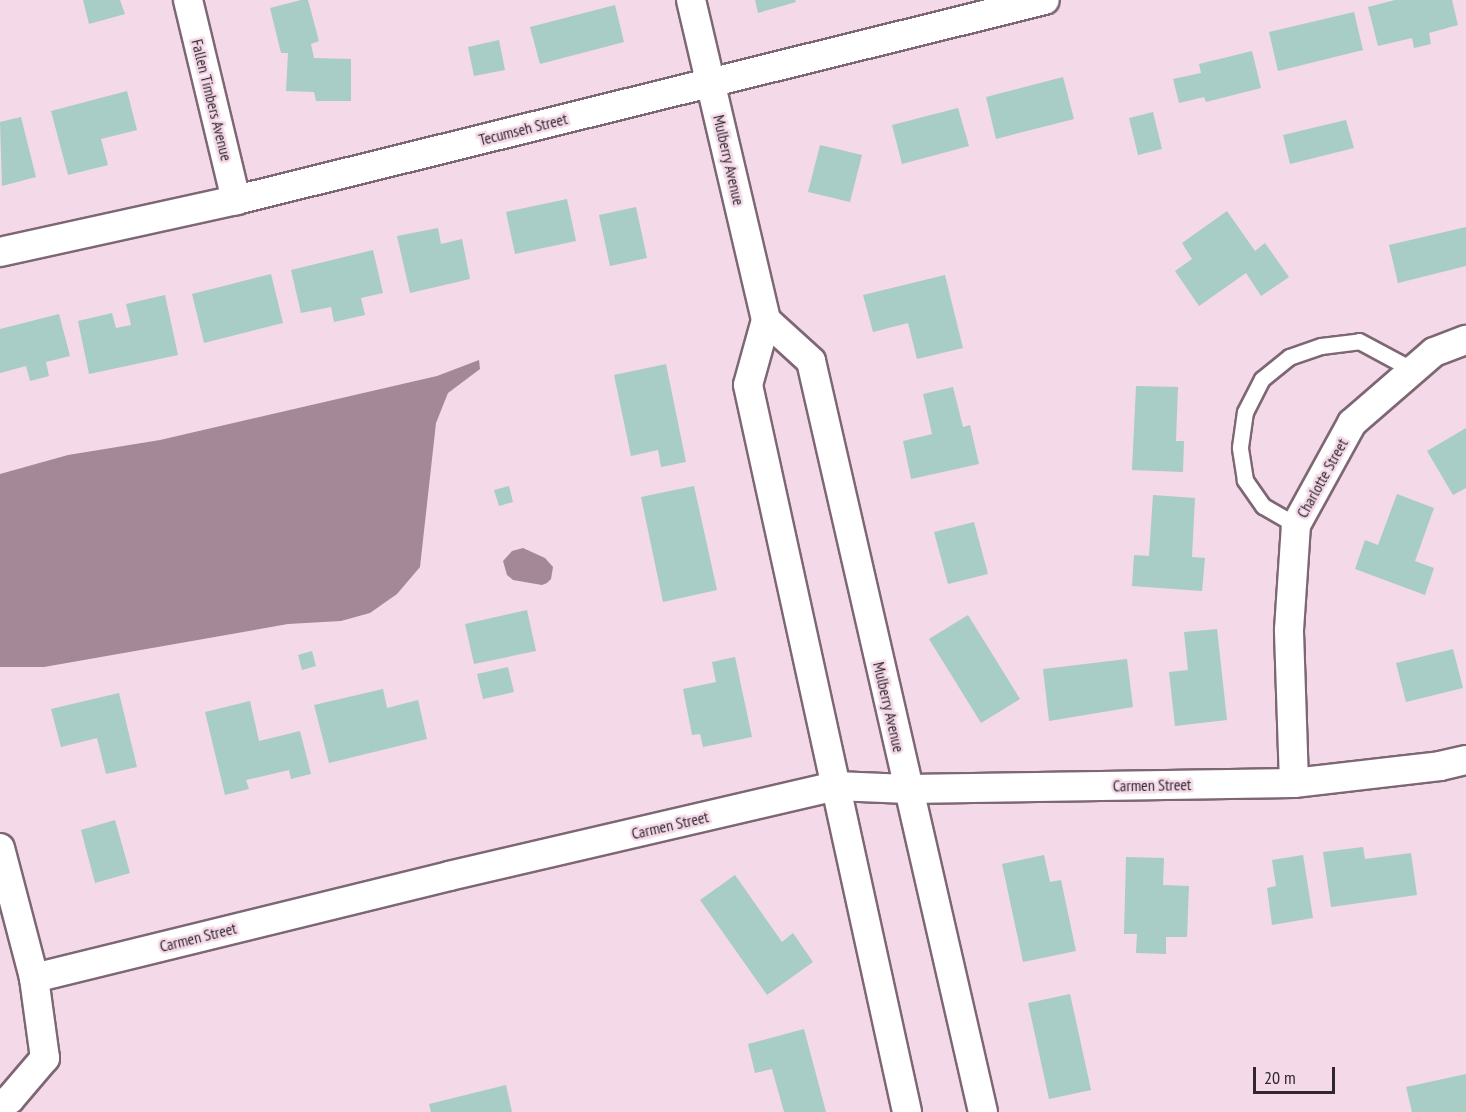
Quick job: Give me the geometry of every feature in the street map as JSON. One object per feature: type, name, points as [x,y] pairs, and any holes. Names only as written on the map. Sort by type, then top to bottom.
[{"type":"street","name":"Fallen Timbers Avenue","points":[[188,0],[236,200]]},
{"type":"street","name":"Mulberry Avenue","points":[[691,0],[766,320],[748,385],[907,1112]]},
{"type":"street","name":"Tecumseh Street","points":[[0,252],[236,200],[1045,0]]},
{"type":"street","name":"Mulberry Avenue","points":[[766,320],[811,362],[983,1112]]},
{"type":"street","name":"Charlotte Street","points":[[1294,783],[1289,630],[1296,525],[1352,423],[1434,352],[1466,340]]},
{"type":"street","name":"Carmen Street","points":[[34,978],[439,879],[835,786],[908,789],[1294,783],[1440,766],[1466,760]]},
{"type":"street","points":[[0,848],[34,978],[45,1058],[10,1099],[0,1106]]},
{"type":"lane","points":[[1296,525],[1263,506],[1245,480],[1240,447],[1245,411],[1262,379],[1289,357],[1321,346],[1359,341],[1413,370]]},
{"type":"shaded area","points":[[479,360],[480,369],[448,393],[436,423],[420,567],[397,594],[370,613],[341,621],[288,624],[44,667],[0,667],[0,474],[68,455],[160,440],[437,376]]},
{"type":"shaded area","points":[[523,548],[545,558],[553,567],[551,579],[547,583],[542,585],[513,580],[507,575],[503,561],[512,551]]},
{"type":"building","points":[[83,0],[120,0],[125,14],[89,24]]},
{"type":"building","points":[[308,0],[319,41],[311,44],[314,58],[351,59],[351,101],[316,101],[314,92],[286,91],[288,53],[281,53],[270,8]]},
{"type":"building","points":[[755,0],[795,0],[796,2],[758,13]]},
{"type":"building","points":[[1395,0],[1452,0],[1458,25],[1429,33],[1431,44],[1414,48],[1412,38],[1378,46],[1368,7]]},
{"type":"building","points":[[615,5],[624,42],[540,64],[530,27]]},
{"type":"building","points":[[1354,12],[1363,50],[1278,71],[1269,32]]},
{"type":"building","points":[[499,40],[505,70],[474,76],[468,47]]},
{"type":"building","points":[[1252,51],[1261,88],[1206,102],[1204,97],[1179,103],[1173,79],[1201,73],[1199,64]]},
{"type":"building","points":[[1063,77],[1074,119],[996,139],[986,97]]},
{"type":"building","points":[[127,91],[137,130],[101,139],[108,165],[68,175],[51,111]]},
{"type":"building","points":[[958,108],[969,146],[902,164],[892,125]]},
{"type":"building","points":[[1153,112],[1162,149],[1138,155],[1129,118]]},
{"type":"building","points":[[21,117],[36,177],[2,186],[0,122]]},
{"type":"building","points":[[1346,120],[1354,148],[1290,164],[1283,135]]},
{"type":"building","points":[[820,145],[862,155],[850,202],[808,192]]},
{"type":"building","points":[[567,199],[576,241],[515,254],[506,212]]},
{"type":"building","points":[[636,207],[647,258],[610,266],[599,215]]},
{"type":"building","points":[[1227,211],[1255,251],[1265,243],[1289,277],[1261,296],[1246,273],[1199,306],[1175,271],[1192,259],[1182,243]]},
{"type":"building","points":[[1466,227],[1466,266],[1398,283],[1389,245]]},
{"type":"building","points":[[438,228],[441,244],[462,239],[470,279],[410,293],[397,236]]},
{"type":"building","points":[[373,250],[383,293],[361,298],[365,315],[334,322],[331,307],[301,313],[291,270]]},
{"type":"building","points":[[271,274],[283,323],[204,343],[192,294]]},
{"type":"building","points":[[945,275],[963,348],[917,359],[908,323],[873,332],[863,295]]},
{"type":"building","points":[[165,295],[178,355],[89,374],[78,321],[112,313],[116,328],[131,325],[126,304]]},
{"type":"building","points":[[59,314],[70,356],[46,362],[49,376],[30,381],[26,366],[0,373],[0,329]]},
{"type":"building","points":[[666,364],[686,462],[661,467],[658,450],[631,456],[614,375]]},
{"type":"building","points":[[1136,386],[1178,387],[1176,441],[1184,441],[1183,472],[1132,470]]},
{"type":"building","points":[[953,387],[963,427],[970,425],[979,464],[911,479],[903,441],[932,434],[923,394]]},
{"type":"building","points":[[1466,428],[1466,488],[1453,495],[1427,451]]},
{"type":"building","points":[[509,486],[513,502],[499,506],[494,490]]},
{"type":"building","points":[[694,486],[717,590],[663,602],[641,497]]},
{"type":"building","points":[[1397,494],[1434,508],[1415,561],[1434,568],[1425,595],[1355,569],[1365,540],[1378,545]]},
{"type":"building","points":[[1153,495],[1195,498],[1192,557],[1205,558],[1202,591],[1132,586],[1134,555],[1149,556]]},
{"type":"building","points":[[974,522],[988,574],[948,584],[934,532]]},
{"type":"building","points":[[527,610],[536,651],[474,664],[465,624]]},
{"type":"building","points":[[968,615],[1020,699],[981,723],[929,639]]},
{"type":"building","points":[[1217,629],[1227,720],[1175,726],[1169,672],[1188,670],[1184,632]]},
{"type":"building","points":[[1453,649],[1463,688],[1406,702],[1396,663]]},
{"type":"building","points":[[312,651],[316,666],[302,670],[298,655]]},
{"type":"building","points":[[735,657],[752,737],[703,747],[700,734],[692,735],[683,689],[716,682],[712,662]]},
{"type":"building","points":[[1127,659],[1133,707],[1049,721],[1043,669]]},
{"type":"building","points":[[508,667],[514,692],[483,699],[477,674]]},
{"type":"building","points":[[383,689],[387,708],[418,700],[427,739],[329,763],[314,705]]},
{"type":"building","points":[[119,693],[137,767],[106,774],[97,738],[61,747],[51,709]]},
{"type":"building","points":[[250,701],[259,741],[300,731],[311,774],[291,779],[289,770],[246,780],[249,789],[225,795],[205,712]]},
{"type":"building","points":[[115,820],[130,873],[95,883],[81,830]]},
{"type":"building","points":[[1363,847],[1365,859],[1411,853],[1417,895],[1331,907],[1323,852]]},
{"type":"building","points":[[1044,855],[1050,882],[1061,880],[1076,951],[1023,962],[1002,864]]},
{"type":"building","points":[[1303,855],[1313,918],[1272,925],[1267,888],[1276,886],[1272,860]]},
{"type":"building","points":[[1126,857],[1164,858],[1163,885],[1189,886],[1187,937],[1166,937],[1166,954],[1136,953],[1137,934],[1124,934]]},
{"type":"building","points":[[735,875],[782,942],[793,933],[813,962],[767,995],[700,900]]},
{"type":"building","points":[[1070,994],[1091,1090],[1049,1099],[1028,1003]]},
{"type":"building","points":[[804,1029],[826,1112],[784,1112],[772,1069],[755,1073],[748,1044]]},
{"type":"building","points":[[1466,1074],[1466,1112],[1412,1112],[1406,1087]]},
{"type":"building","points":[[506,1085],[512,1112],[431,1112],[429,1104]]}]
